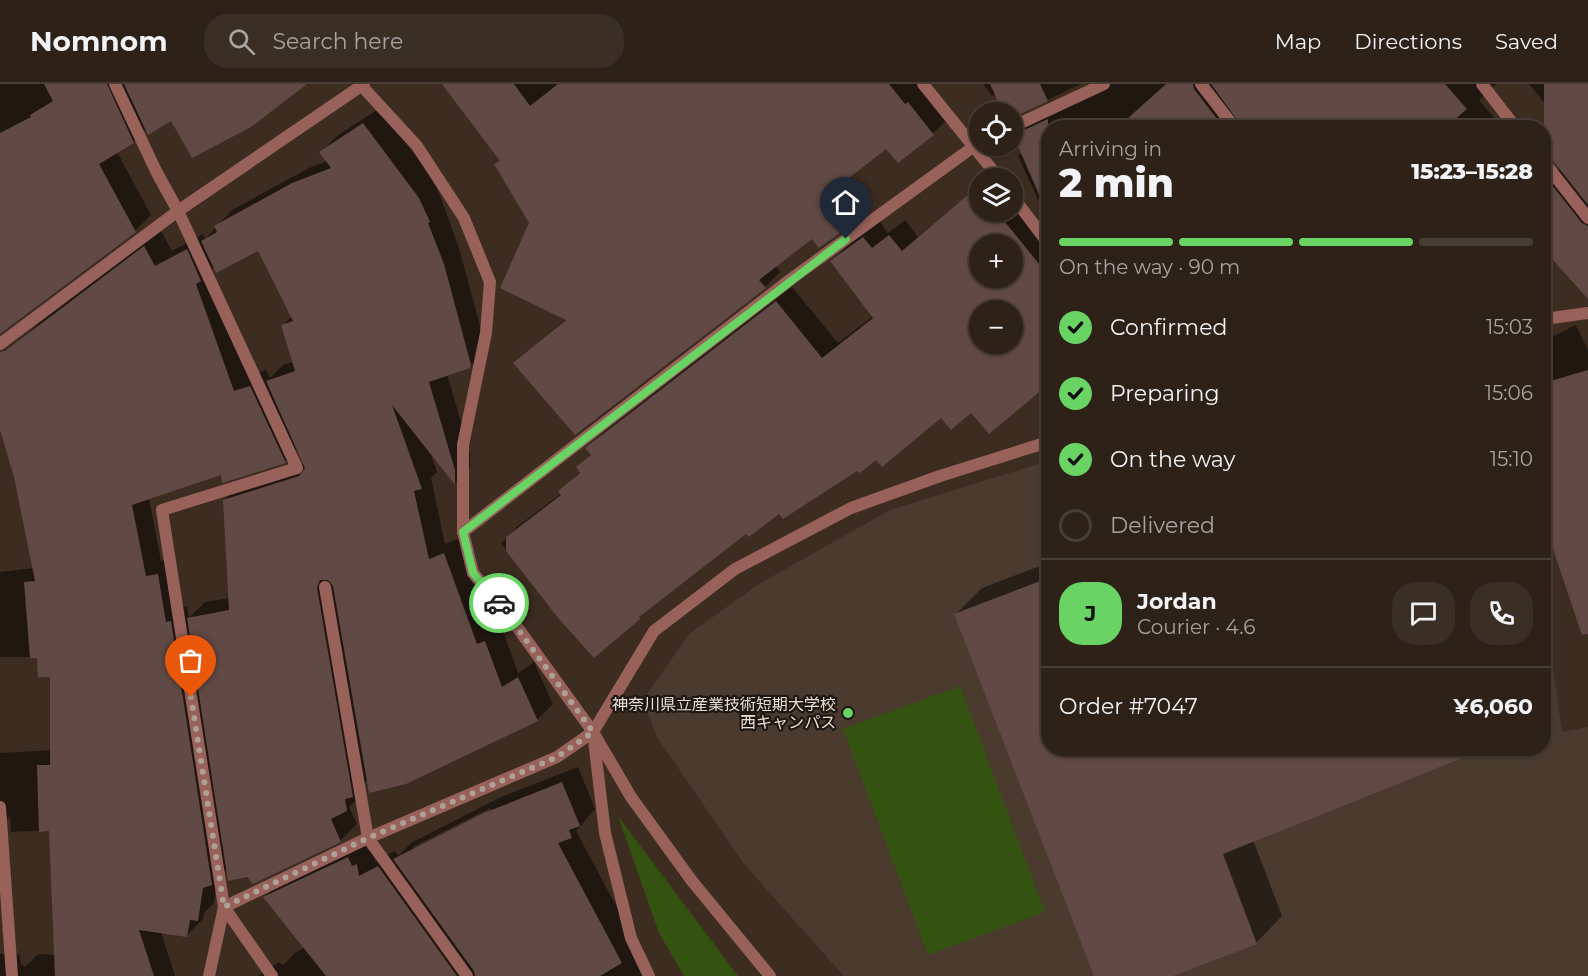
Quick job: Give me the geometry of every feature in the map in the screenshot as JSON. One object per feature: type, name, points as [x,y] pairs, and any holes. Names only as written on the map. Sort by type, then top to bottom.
[{"type":"street","points":[[116,84],[297,468],[162,510],[224,907],[209,976]]},
{"type":"street","points":[[923,84],[969,136]]},
{"type":"street","points":[[1023,122],[1104,84]]},
{"type":"street","points":[[1201,84],[1229,120]]},
{"type":"street","points":[[1482,84],[1510,120]]},
{"type":"street","points":[[0,344],[177,211],[362,85],[417,146],[464,218],[490,282],[486,333],[463,445],[463,532],[473,573],[507,613],[593,732],[631,797],[692,881],[770,976]]},
{"type":"street","points":[[463,532],[791,279],[969,149]]},
{"type":"street","points":[[1551,171],[1588,218]]},
{"type":"street","points":[[1023,210],[1041,234]]},
{"type":"street","points":[[1551,318],[1588,313]]},
{"type":"street","points":[[224,907],[368,838],[557,757],[593,732],[654,631],[735,569],[851,508],[940,476],[1041,444]]},
{"type":"street","points":[[326,587],[368,838],[467,976]]},
{"type":"street","points":[[593,732],[605,833],[631,938],[649,976]]},
{"type":"street","points":[[0,807],[12,976]]},
{"type":"street","points":[[224,907],[272,976]]},
{"type":"shaded area","name":"神奈川県立産業技術短期大学校 西キャンパス","points":[[1041,463],[1041,756],[1551,756],[1551,655],[1562,732],[1588,727],[1588,976],[844,976],[744,864],[657,737],[643,700],[689,634],[759,584],[890,510]]},
{"type":"green space","points":[[960,686],[1045,912],[928,955],[843,729]]},
{"type":"green space","points":[[618,816],[738,976],[684,976],[659,933]]},
{"type":"building","points":[[44,84],[107,84],[134,143],[99,164],[136,232],[0,334],[0,133],[31,117],[30,115],[53,101]]},
{"type":"building","points":[[124,84],[307,84],[251,127],[192,158],[171,121],[148,135]]},
{"type":"building","points":[[442,84],[514,84],[530,106],[558,84],[889,84],[905,104],[908,102],[934,135],[898,163],[886,149],[830,193],[853,224],[819,248],[812,239],[759,280],[766,288],[575,435],[513,363],[566,320],[500,288],[529,223],[494,164],[500,161]]},
{"type":"building","points":[[990,84],[1040,84],[1048,101],[1023,113],[1023,102],[998,102]]},
{"type":"building","points":[[1166,84],[1193,84],[1194,89],[1218,120],[1126,120]]},
{"type":"building","points":[[1211,84],[1445,84],[1467,109],[1454,120],[1237,120]]},
{"type":"building","points":[[1544,84],[1588,84],[1588,205],[1551,158],[1551,120],[1544,120]]},
{"type":"building","points":[[1041,122],[1041,199],[1022,156],[1023,130]]},
{"type":"building","points":[[363,123],[419,198],[430,222],[428,223],[444,264],[471,365],[470,368],[429,382],[455,470],[455,485],[392,405],[422,489],[414,491],[429,559],[444,553],[477,644],[485,641],[502,687],[518,677],[538,721],[406,784],[369,793],[333,586],[328,580],[320,580],[317,588],[353,797],[345,799],[347,811],[331,819],[341,842],[253,884],[247,877],[228,881],[187,618],[229,610],[223,500],[299,476],[305,468],[266,381],[295,371],[281,325],[293,321],[258,251],[216,273],[201,241],[217,232],[214,226],[292,183],[331,168],[319,152]]},
{"type":"building","points":[[1551,184],[1582,223],[1588,226],[1588,299],[1551,258]]},
{"type":"building","points":[[969,194],[969,222],[1005,222],[1015,234],[969,234],[969,288],[1023,288],[1023,244],[1041,266],[1041,391],[989,434],[971,413],[951,430],[941,418],[882,467],[876,460],[860,473],[857,471],[783,519],[779,514],[749,537],[746,534],[639,617],[640,619],[594,658],[559,619],[506,551],[506,537],[561,495],[558,491],[580,473],[576,467],[591,455],[585,448],[776,301],[822,358],[873,318],[830,261],[863,237],[872,248],[889,235],[902,251]]},
{"type":"building","points":[[144,246],[155,266],[187,249],[201,281],[196,284],[234,391],[250,386],[286,463],[222,483],[221,475],[132,505],[146,576],[158,574],[166,622],[171,621],[212,885],[203,888],[198,921],[190,920],[187,937],[139,930],[154,976],[55,976],[49,831],[39,832],[37,765],[50,765],[50,677],[38,677],[37,658],[30,658],[24,582],[35,581],[14,477],[0,430],[0,352],[5,351]]},
{"type":"building","points":[[1588,370],[1588,634],[1582,635],[1551,543],[1551,381]]},
{"type":"building","points":[[1041,581],[1041,756],[1467,756],[1223,854],[1257,944],[1173,976],[1094,976],[954,614]]},
{"type":"building","points":[[562,782],[580,826],[569,830],[572,838],[558,843],[622,963],[600,976],[475,976],[474,971],[393,859],[484,813]]},
{"type":"building","points":[[348,857],[352,866],[357,864],[359,876],[378,866],[457,976],[326,976],[263,897]]},
{"type":"way so far","points":[[191,697],[224,907],[368,838],[557,757],[593,732],[499,603]]},
{"type":"place","name":"神奈川県立産業技術短期大学校 西キャンパス","points":[[848,713]]},
{"type":"route","points":[[499,603],[473,573],[463,532],[846,239]]}]
